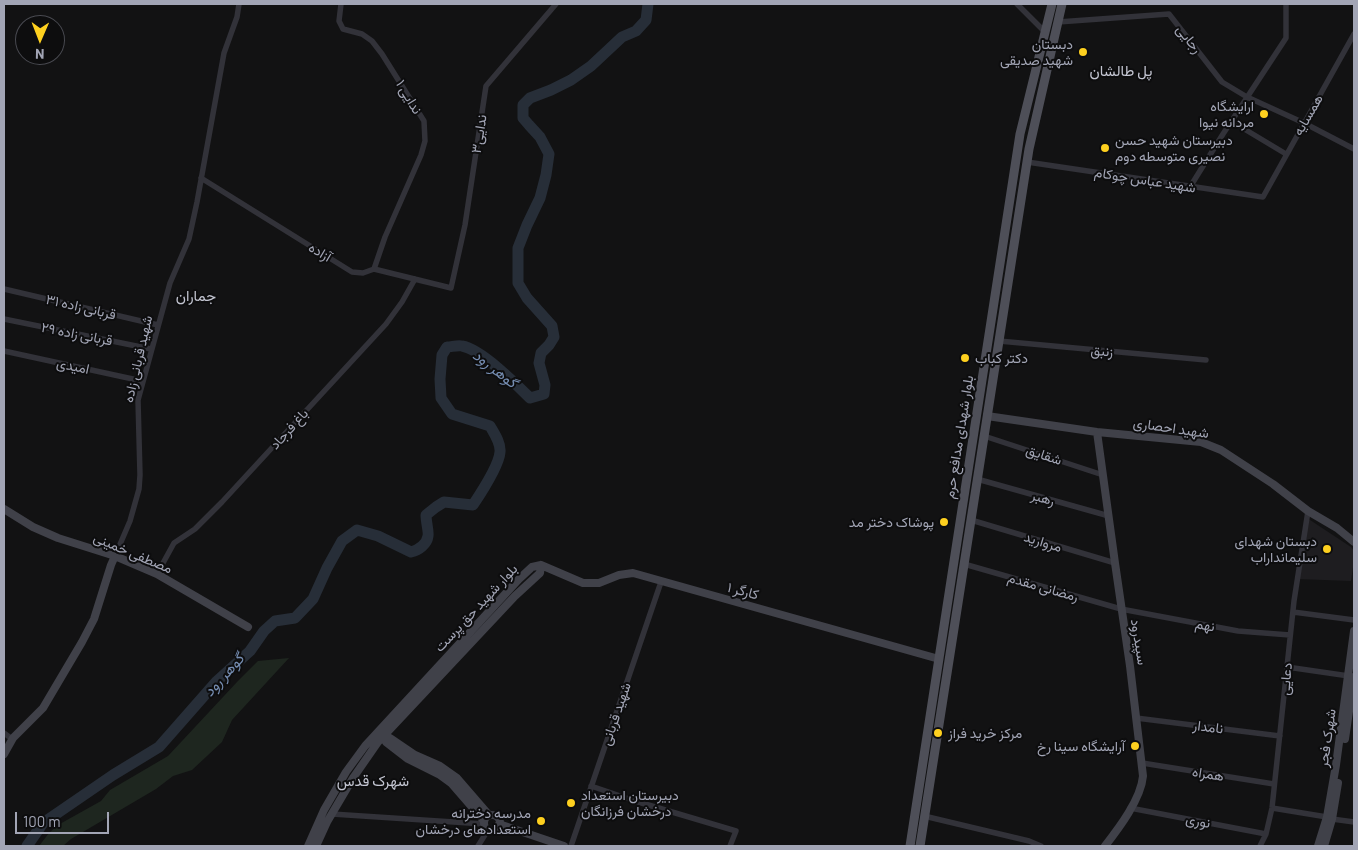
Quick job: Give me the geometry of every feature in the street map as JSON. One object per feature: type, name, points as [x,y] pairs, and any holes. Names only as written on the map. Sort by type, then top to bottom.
[{"type":"main road","name":"بلوار شهدای مدافع حرم","points":[[910,846],[1020,134],[1052,4]]},
{"type":"main road","name":"بلوار شهدای مدافع حرم","points":[[920,846],[1027,162],[1062,4]]},
{"type":"street","name":"شهید قربانی زاده","points":[[4,754],[12,739],[43,708],[86,636],[94,619],[111,565],[130,522],[139,489],[140,475],[138,400],[170,284],[188,239],[224,53],[237,17],[239,4]]},
{"type":"street","name":"ندایی ۱","points":[[341,4],[339,21],[343,29],[362,34],[372,40],[424,121],[425,141],[421,155],[385,237],[374,269]]},
{"type":"street","name":"ندایی۳","points":[[451,288],[465,226],[486,86],[556,4]]},
{"type":"street","points":[[1017,4],[1045,32]]},
{"type":"street","points":[[1190,187],[1286,38],[1286,4]]},
{"type":"street","name":"رجایی","points":[[1058,22],[1169,14],[1222,82],[1248,97]]},
{"type":"street","name":"همسایه","points":[[1263,197],[1354,34]]},
{"type":"street","points":[[1248,97],[1354,148]]},
{"type":"street","points":[[1231,121],[1286,154]]},
{"type":"street","name":"شهید عباس چوکام","points":[[1027,162],[1263,197]]},
{"type":"street","name":"آزاده","points":[[201,178],[352,272],[363,274],[374,269],[451,288]]},
{"type":"street","name":"باغ فرجاد","points":[[157,574],[174,542],[195,529],[222,502],[386,324],[402,302],[415,279]]},
{"type":"street","name":"قربانی زاده ۳۱","points":[[4,288],[158,325]]},
{"type":"street","name":"قربانی زاده ۲۹","points":[[4,319],[151,349]]},
{"type":"street","name":"زنبق","points":[[999,341],[1206,360]]},
{"type":"street","name":"امیدی","points":[[4,351],[142,381]]},
{"type":"street","name":"شهید احصاری","points":[[987,416],[1097,432],[1192,441],[1208,445],[1221,450],[1273,484],[1308,511],[1337,528],[1354,542]]},
{"type":"street","name":"سپیدرود","points":[[1097,432],[1142,763],[1140,790],[1119,828],[1105,846]]},
{"type":"street","name":"شقایق","points":[[984,436],[1103,475]]},
{"type":"street","points":[[970,455],[981,457]]},
{"type":"street","name":"رهبر","points":[[977,480],[1109,516]]},
{"type":"street","name":"مصطفی خمینی","points":[[4,509],[33,527],[58,538],[115,556],[157,574],[248,627]]},
{"type":"street","name":"دعایی","points":[[1260,846],[1266,834],[1272,808],[1290,635],[1308,511]]},
{"type":"street","name":"مروارید","points":[[971,520],[1115,563]]},
{"type":"street","name":"رمضانی مقدم","points":[[964,564],[1121,609]]},
{"type":"street","name":"کارگر ۱","points":[[541,565],[583,583],[599,583],[619,575],[633,573],[939,659]]},
{"type":"street","name":"بلوار شهید حق پرست","points":[[308,846],[324,810],[353,778],[381,733],[467,642],[540,573],[541,565]]},
{"type":"street","name":"شهید قربانی","points":[[570,846],[661,582]]},
{"type":"street","name":"نهم","points":[[1121,609],[1238,631],[1290,635]]},
{"type":"street","points":[[1293,612],[1354,620]]},
{"type":"street","name":"شهرک فجر","points":[[1324,846],[1352,677],[1354,631]]},
{"type":"street","points":[[1287,667],[1352,677]]},
{"type":"street","name":"نامدار","points":[[1136,718],[1280,736]]},
{"type":"street","points":[[4,733],[12,739]]},
{"type":"street","points":[[381,733],[386,742],[414,758],[457,778],[486,822],[493,830],[499,824],[498,818],[494,815],[486,822],[478,846]]},
{"type":"street","name":"همراه","points":[[1142,763],[1274,784]]},
{"type":"street","points":[[591,786],[736,831],[730,846]]},
{"type":"street","name":"بلوار شهید حق پرست","points":[[316,846],[332,814],[341,790]]},
{"type":"street","name":"نوری","points":[[1130,808],[1266,834]]},
{"type":"street","points":[[1272,808],[1354,822]]},
{"type":"street","points":[[332,814],[486,822]]},
{"type":"street","points":[[924,816],[1029,841],[1041,846]]},
{"type":"street","name":"شهرک فجر","points":[[1318,846],[1330,818]]},
{"type":"street","points":[[499,824],[564,846]]},
{"type":"shaded area","name":"دبستان شهدای سلیمانداراب","points":[[1307,518],[1351,547],[1354,551],[1351,581],[1297,579]]},
{"type":"shaded area","points":[[289,658],[232,720],[222,742],[192,770],[173,776],[156,789],[71,839],[63,846],[39,846],[58,825],[101,801],[110,790],[168,756],[258,661]]},
{"type":"waterway","name":"گوهر رود","points":[[27,846],[43,823],[113,775],[159,747],[217,681],[250,651],[264,631],[275,621],[295,618],[313,599],[342,541],[357,530],[378,536],[411,552],[420,548],[426,542],[428,534],[426,515],[436,507],[444,502],[473,505],[499,458],[499,445],[490,426],[452,414],[441,398],[442,355],[447,347],[460,346],[479,353],[530,398],[544,394],[545,385],[539,363],[541,353],[554,337],[552,326],[527,298],[518,283],[518,248],[540,198],[549,154],[540,137],[523,118],[523,105],[530,98],[571,80],[591,66],[622,37],[636,31],[646,20],[648,4]]},
{"type":"place","name":"دبستان شهید صدیقی","points":[[1083,52]]},
{"type":"place","name":"ارایشگاه مردانه نیوا","points":[[1264,114]]},
{"type":"place","name":"دبیرستان شهید حسن نصیری متوسطه دوم","points":[[1105,148]]},
{"type":"place","name":"دکتر کباب","points":[[965,358]]},
{"type":"place","name":"پوشاک دختر مد","points":[[944,522]]},
{"type":"place","name":"دبستان شهدای سلیمانداراب","points":[[1327,549]]},
{"type":"place","name":"مرکز خرید فراز","points":[[938,733]]},
{"type":"place","name":"آرایشگاه سینا رخ","points":[[1135,746]]},
{"type":"place","name":"دبیرستان استعداد درخشان فرزانگان","points":[[571,803]]},
{"type":"place","name":"مدرسه دخترانه استعدادهای درخشان","points":[[541,821]]},
{"type":"district","name":"پل طالشان","points":[[1121,71]]},
{"type":"district","name":"جماران","points":[[196,296]]},
{"type":"district","name":"شهرک قدس","points":[[373,781]]}]
